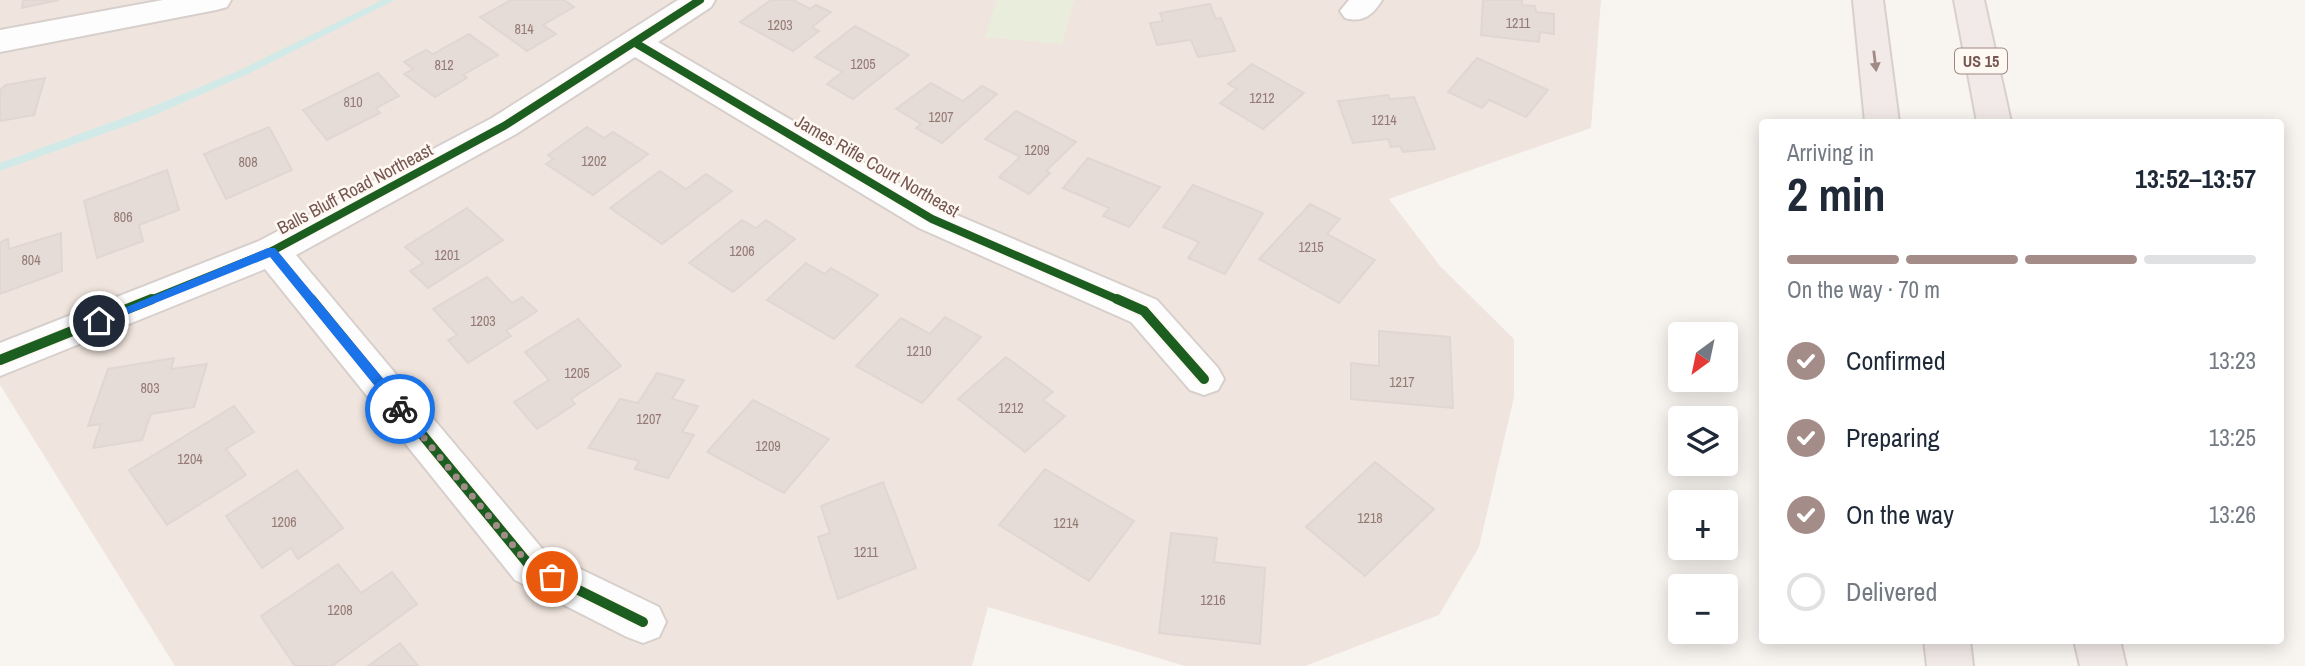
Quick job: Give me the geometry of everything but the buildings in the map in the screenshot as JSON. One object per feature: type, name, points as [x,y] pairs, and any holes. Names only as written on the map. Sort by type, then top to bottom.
[{"type":"highway","points":[[1868,0],[1882,119]]},
{"type":"highway","name":"US 15","points":[[1969,0],[1993,119]]},
{"type":"highway","points":[[1947,644],[1950,666]]},
{"type":"highway","points":[[2098,644],[2102,666]]},
{"type":"street","points":[[0,41],[175,4],[216,0]]},
{"type":"street","name":"Balls Bluff Road Northeast","points":[[0,360],[272,251],[504,126],[637,44],[701,0]]},
{"type":"street","name":"James Rifle Court Northeast","points":[[637,44],[932,219],[1144,311],[1204,379]]},
{"type":"street","points":[[272,251],[530,566],[643,622]]},
{"type":"shaded area","points":[[0,0],[1601,0],[1591,128],[1389,199],[1440,266],[1514,339],[1514,397],[1479,547],[1439,615],[1305,666],[1185,666],[988,607],[972,666],[175,666],[0,385]]},
{"type":"green space","points":[[997,0],[1074,0],[1062,44],[985,37]]},
{"type":"waterway","points":[[0,167],[146,114],[242,73],[390,0]]},
{"type":"cycle path","points":[[0,360],[272,251],[504,126],[700,0]]},
{"type":"cycle path","points":[[637,44],[932,219],[1144,311],[1204,379]]},
{"type":"cycle path","points":[[272,251],[530,566],[643,622]]},
{"type":"way so far","points":[[400,409],[530,566],[552,577]]},
{"type":"route","points":[[99,321],[272,251],[400,409]]}]
